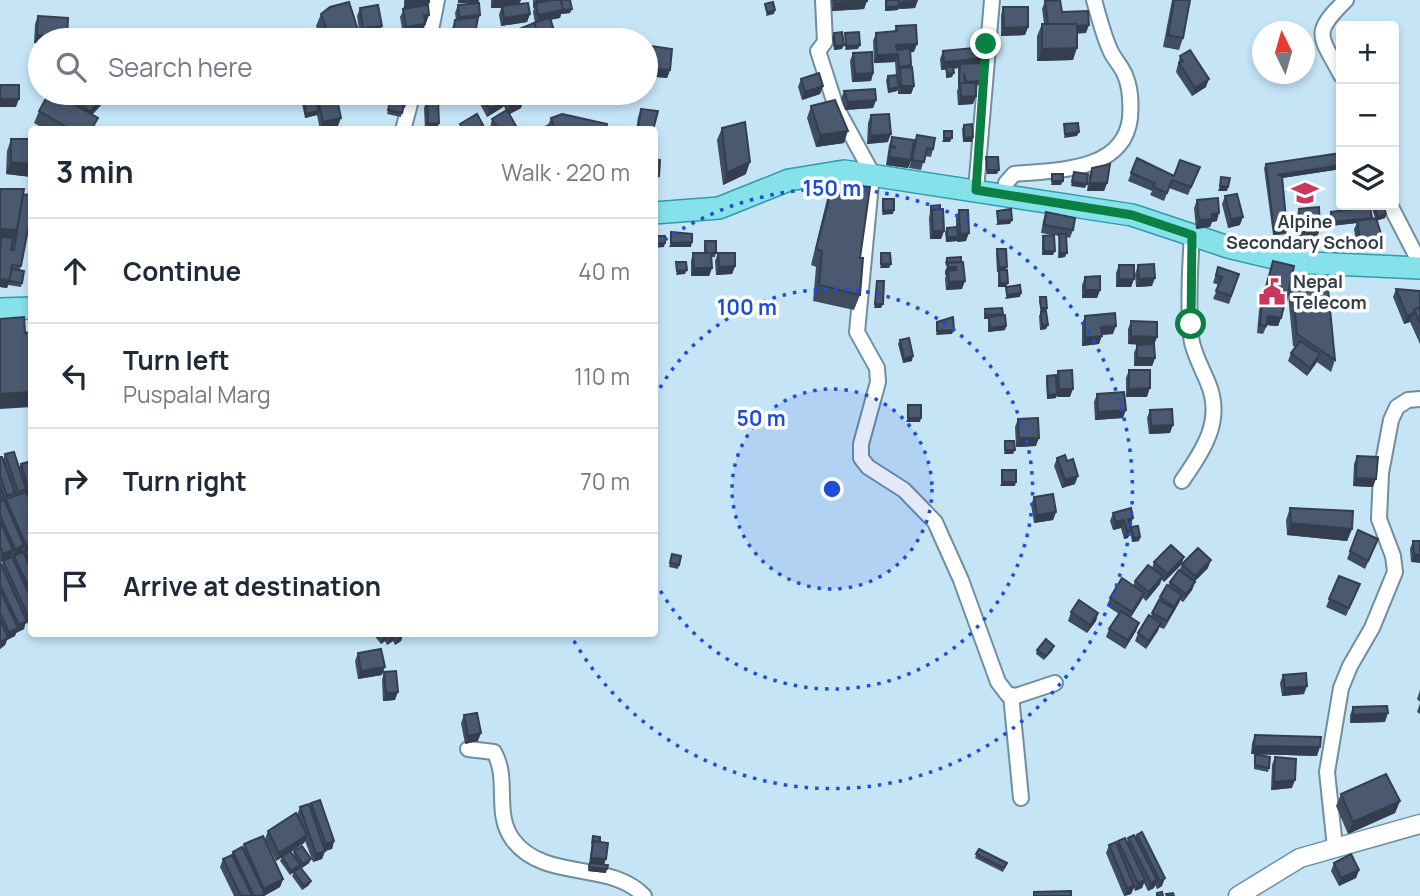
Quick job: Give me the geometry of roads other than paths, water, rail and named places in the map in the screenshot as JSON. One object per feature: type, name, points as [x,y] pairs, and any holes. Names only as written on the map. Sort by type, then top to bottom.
[{"type":"main road","points":[[658,213],[719,208],[811,174],[872,173],[1132,215],[1290,262],[1420,265]]},
{"type":"main road","points":[[0,309],[28,308]]},
{"type":"street","points":[[431,28],[437,0]]},
{"type":"street","points":[[823,0],[824,42],[818,51],[824,78],[836,107],[872,173],[857,332],[877,369],[878,382],[860,444],[861,458],[868,467],[904,490],[934,522],[961,580],[998,682],[1011,695],[1021,798]]},
{"type":"street","points":[[976,190],[992,0]]},
{"type":"street","points":[[1004,195],[1006,183],[1014,174],[1098,161],[1119,147],[1126,137],[1131,106],[1129,88],[1124,72],[1112,54],[1094,0]]},
{"type":"street","points":[[1336,65],[1321,34],[1323,24],[1346,0]]},
{"type":"street","points":[[404,126],[410,105]]},
{"type":"street","points":[[1392,210],[1420,265]]},
{"type":"street","points":[[1182,481],[1205,443],[1215,412],[1210,388],[1191,338],[1192,235]]},
{"type":"street","points":[[1335,847],[1336,828],[1329,806],[1327,772],[1341,688],[1350,666],[1372,628],[1395,572],[1393,556],[1379,519],[1381,472],[1391,420],[1397,407],[1408,400],[1420,399]]},
{"type":"street","points":[[1011,695],[1025,694],[1055,683]]},
{"type":"street","points":[[468,750],[494,752],[499,761],[502,820],[524,852],[574,872],[616,878],[645,896]]},
{"type":"street","points":[[1238,896],[1300,858],[1420,824]]},
{"type":"place","name":"Alpine Secondary School","points":[[1305,193]]},
{"type":"place","name":"Nepal Telecom","points":[[1272,292]]}]
